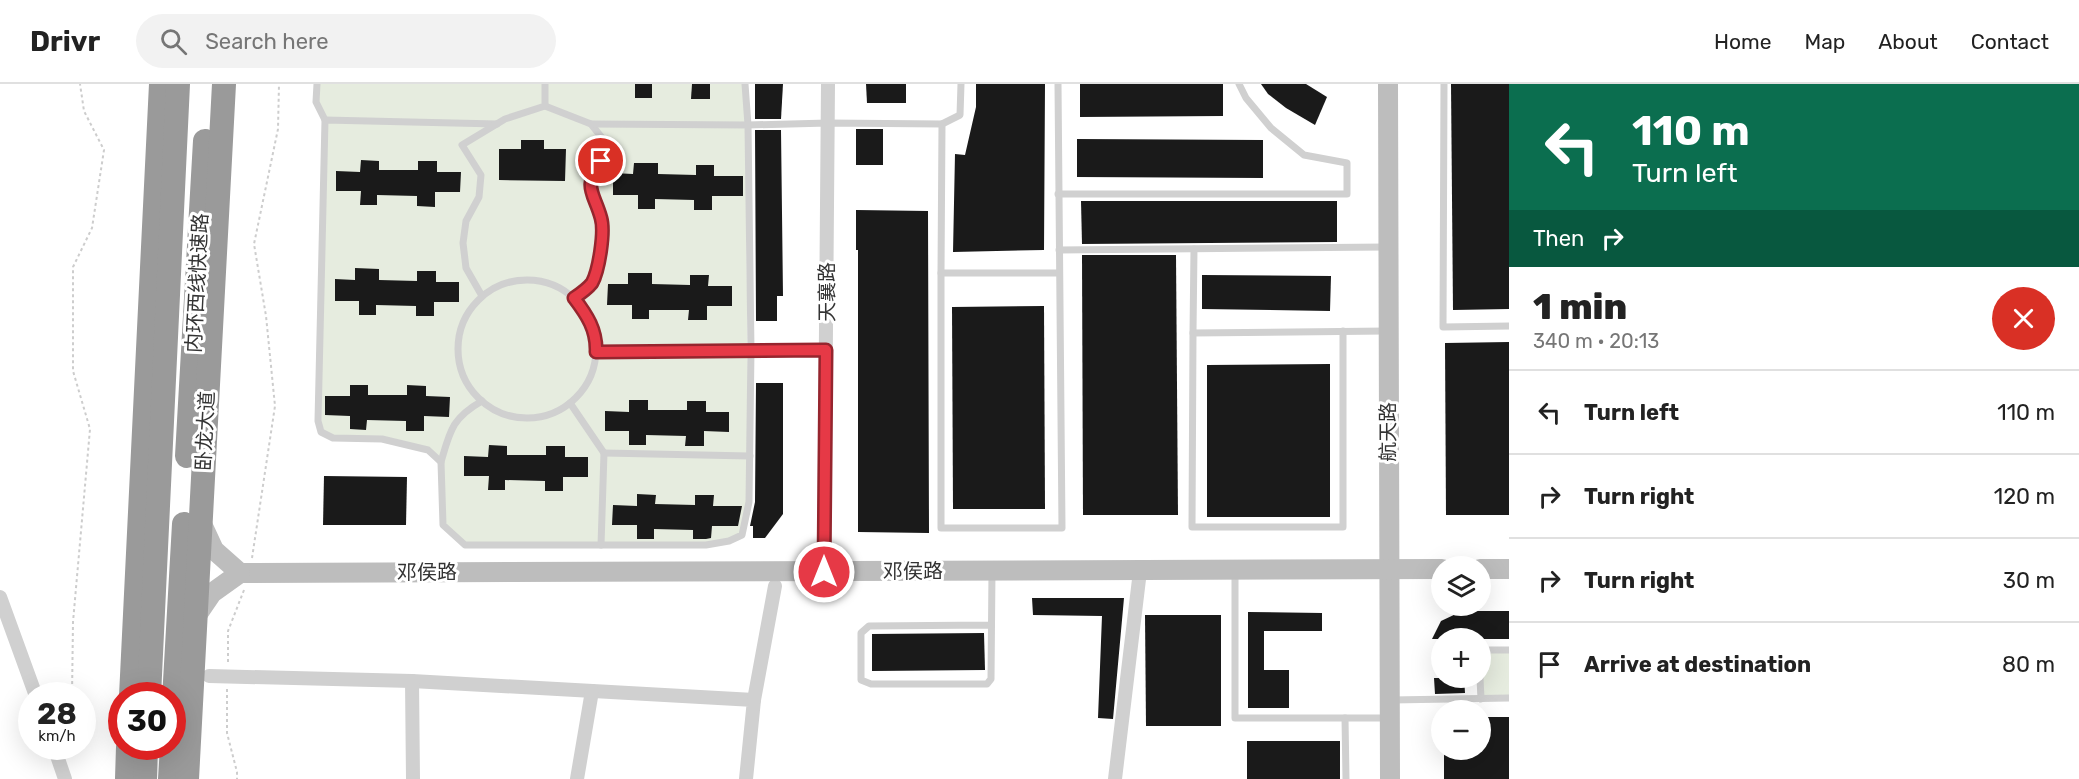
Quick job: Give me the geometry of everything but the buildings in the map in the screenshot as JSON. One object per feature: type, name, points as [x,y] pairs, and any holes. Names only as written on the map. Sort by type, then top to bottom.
[{"type":"highway","points":[[132,682],[161,84]]},
{"type":"highway","name":"内环西线快速路","points":[[150,682],[178,84]]},
{"type":"highway","name":"内环西线快速路","points":[[175,682],[208,84]]},
{"type":"highway","name":"卧龙大道","points":[[187,779],[224,84]]},
{"type":"highway","points":[[127,779],[128,760]]},
{"type":"highway","points":[[145,779],[146,760]]},
{"type":"highway","points":[[170,779],[171,760]]},
{"type":"street","name":"天襄路","points":[[824,572],[828,84]]},
{"type":"street","name":"航天路","points":[[1388,84],[1390,779]]},
{"type":"street","points":[[196,615],[212,593],[245,573],[214,550],[200,521]]},
{"type":"street","points":[[1491,569],[1509,568]]},
{"type":"street","name":"邓侯路","points":[[245,573],[1431,569]]},
{"type":"street","points":[[1115,779],[1140,571]]},
{"type":"street","points":[[746,779],[754,700],[775,586]]},
{"type":"street","points":[[0,597],[31,682]]},
{"type":"street","points":[[209,676],[412,681],[754,700]]},
{"type":"street","points":[[412,681],[413,779]]},
{"type":"street","points":[[577,779],[592,691]]},
{"type":"street","points":[[58,760],[65,779]]},
{"type":"lane","points":[[317,84],[316,102],[325,120],[318,422],[321,432],[333,438],[382,439],[428,450],[441,462]]},
{"type":"lane","points":[[545,84],[545,106]]},
{"type":"lane","points":[[482,402],[464,412],[449,432],[441,462],[443,525],[465,545],[706,545],[729,541],[742,534],[750,502],[751,350],[746,84]]},
{"type":"lane","points":[[482,297],[466,268],[463,243],[466,221],[479,197],[481,175],[462,145],[497,124],[545,106],[591,124],[942,124],[960,115],[961,84]]},
{"type":"lane","points":[[942,124],[941,528],[1062,528],[1058,84]]},
{"type":"lane","points":[[1058,194],[1347,194],[1347,163],[1304,155],[1271,128],[1246,98],[1239,84]]},
{"type":"lane","points":[[1444,84],[1443,327],[1509,326]]},
{"type":"lane","points":[[325,120],[497,124]]},
{"type":"lane","points":[[574,298],[591,283],[602,239],[602,219],[592,196],[592,174],[610,148],[591,124]]},
{"type":"lane","points":[[1059,250],[1388,247]]},
{"type":"lane","points":[[1194,249],[1192,527],[1343,527],[1343,332]]},
{"type":"lane","points":[[941,273],[1059,273]]},
{"type":"lane","points":[[519,281],[539,281],[558,287],[574,298],[589,317],[596,340],[596,352],[595,364],[586,386],[570,404],[549,415],[526,418],[502,414],[482,402],[467,383],[459,361],[459,337],[467,315],[482,297],[500,286],[519,281]]},
{"type":"lane","points":[[1193,333],[1388,331]]},
{"type":"lane","points":[[596,352],[826,350]]},
{"type":"lane","points":[[570,404],[604,453],[601,545]]},
{"type":"lane","points":[[604,453],[750,456]]},
{"type":"lane","points":[[1236,570],[1235,718],[1345,718],[1389,709],[1509,698]]},
{"type":"lane","points":[[991,625],[869,626],[861,633],[861,680],[871,684],[987,684],[991,679],[992,571]]},
{"type":"lane","points":[[1491,650],[1509,650]]},
{"type":"lane","points":[[1480,688],[1481,699]]},
{"type":"lane","points":[[1345,718],[1346,779]]},
{"type":"path","points":[[72,682],[73,622],[90,429],[73,371],[73,267],[92,228],[104,150],[84,111],[80,84]]},
{"type":"path","points":[[237,779],[227,733],[228,631],[245,573],[275,406],[266,316],[254,244],[279,129],[279,84]]},
{"type":"shaded area","points":[[317,84],[745,84],[749,502],[742,535],[706,545],[465,545],[443,525],[441,462],[428,450],[382,439],[333,438],[321,432],[325,120],[316,102]]},
{"type":"shaded area","points":[[1491,650],[1509,650],[1509,698],[1481,699],[1481,688],[1491,688]]},
{"type":"route","points":[[601,161],[592,174],[592,196],[602,219],[602,239],[598,261],[591,283],[574,298],[589,317],[596,340],[596,352],[826,350],[824,572]]}]
